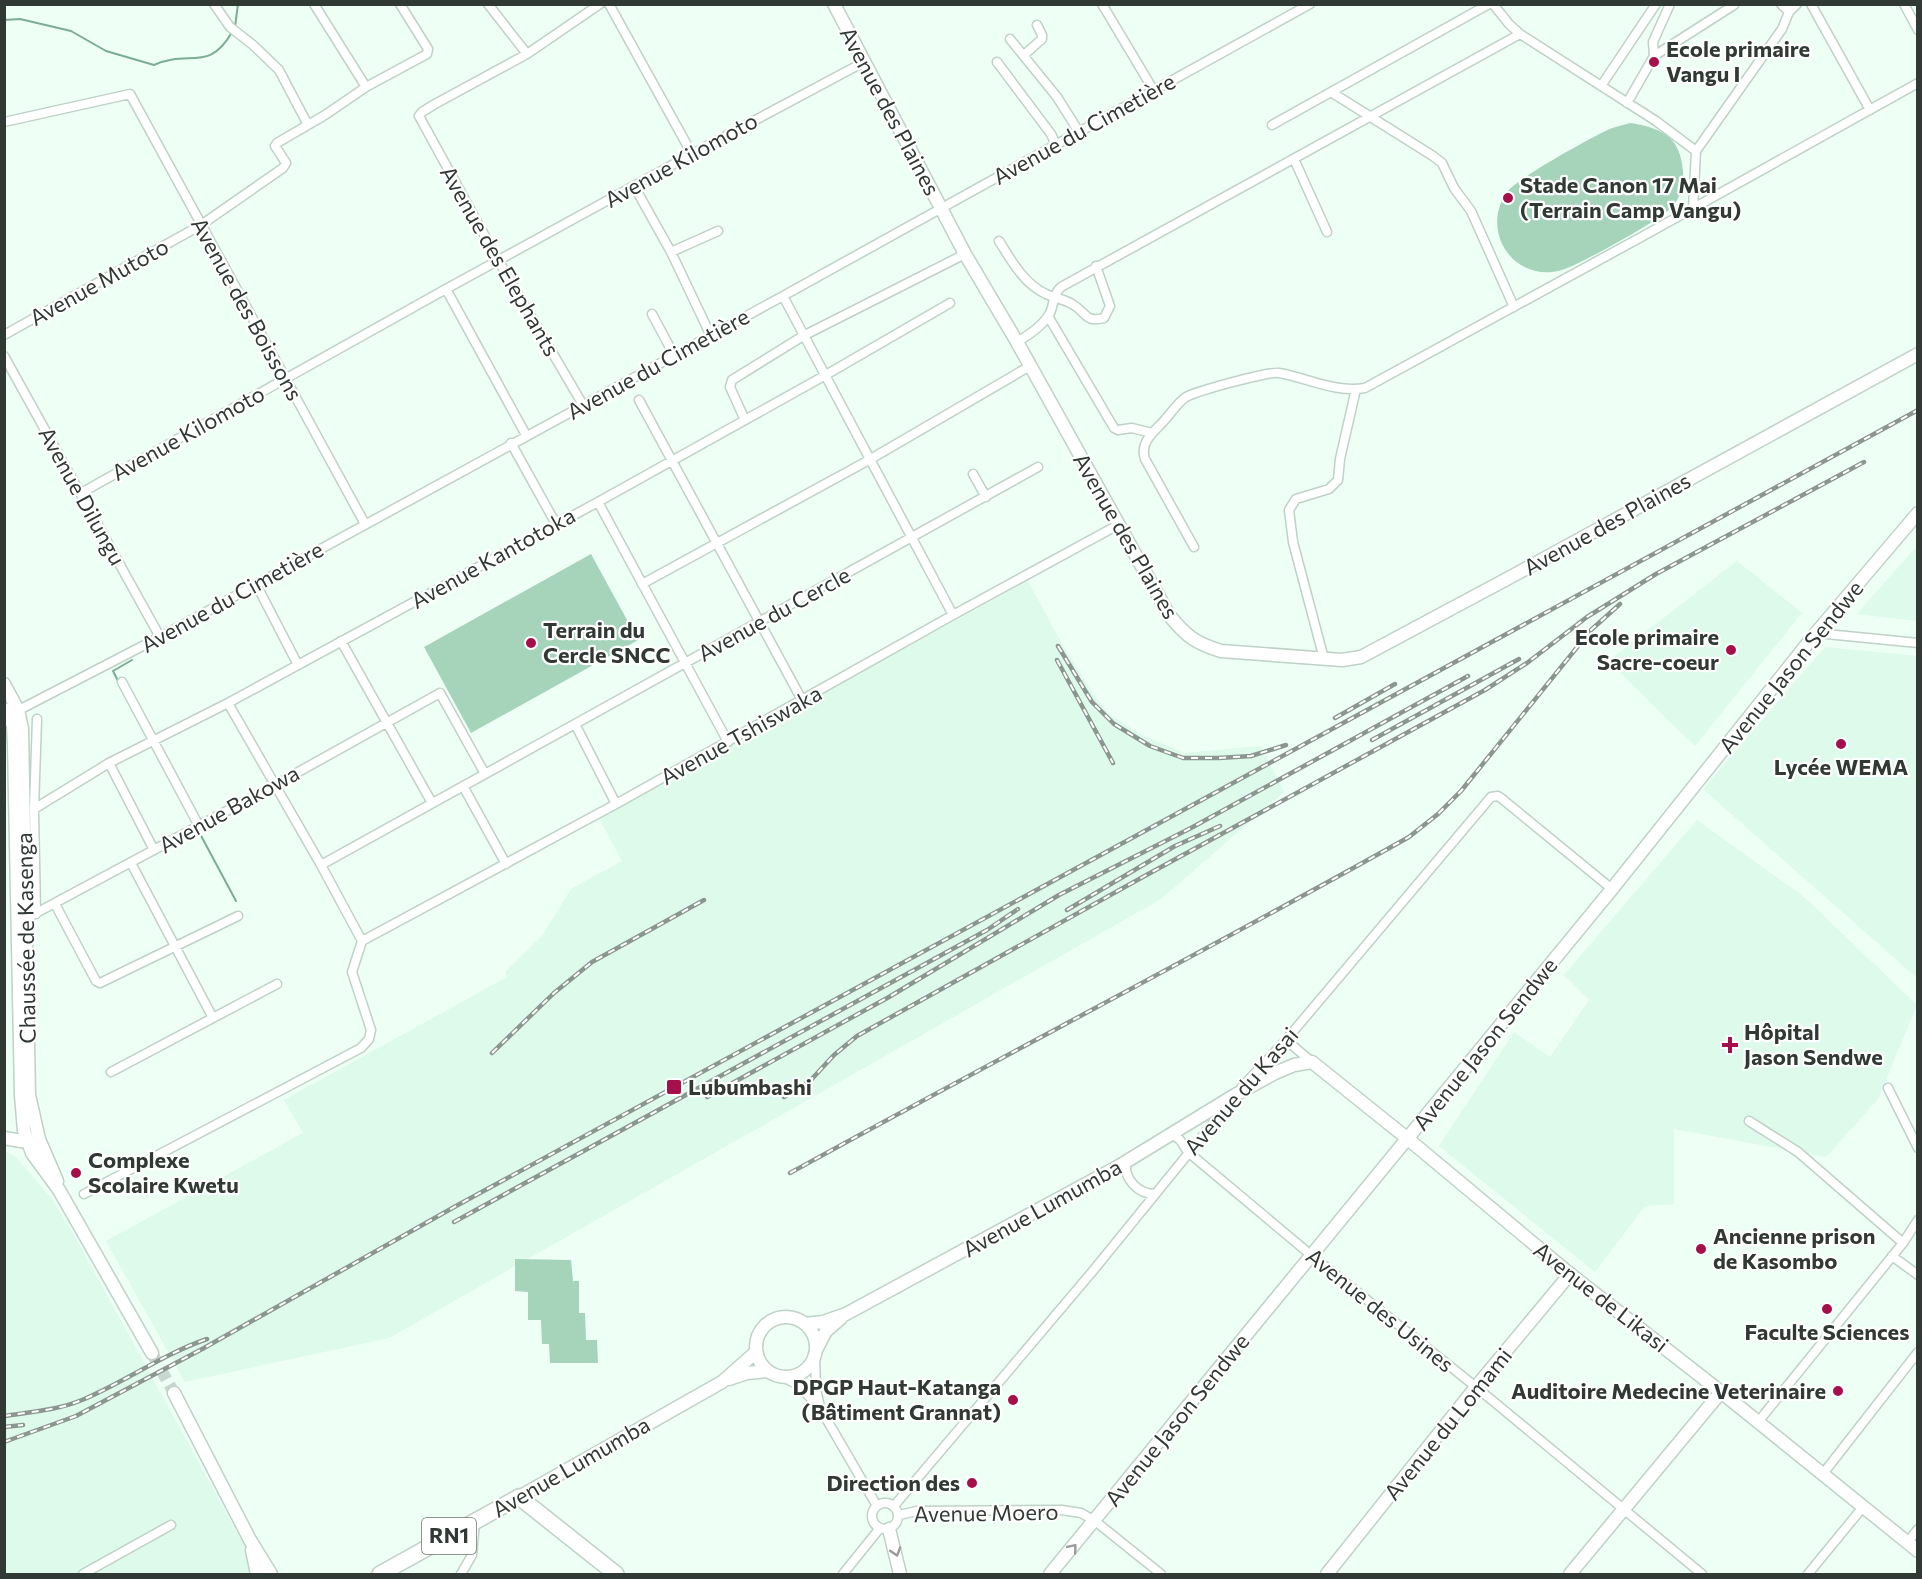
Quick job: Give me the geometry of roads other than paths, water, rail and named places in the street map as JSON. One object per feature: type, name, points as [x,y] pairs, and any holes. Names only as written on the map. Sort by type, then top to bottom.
[{"type":"highway","name":"Avenue Lumumba","points":[[380,1575],[519,1497]]},
{"type":"highway","points":[[519,1497],[616,1575]]},
{"type":"main road","name":"Avenue des Plaines","points":[[834,4],[965,254],[1017,342],[1169,615],[1186,636],[1221,651],[1324,659],[1352,659],[1368,654],[1917,354]]},
{"type":"main road","name":"Avenue Jason Sendwe","points":[[1050,1575],[1612,889],[1816,633],[1917,513]]},
{"type":"main road","name":"Chaussée de Kasenga","points":[[4,684],[9,713],[23,744],[26,918],[21,1112],[33,1140],[39,1164],[58,1190],[152,1353]]},
{"type":"main road","name":"Avenue de Likasi","points":[[1312,1062],[1570,1274],[1721,1392],[1917,1551]]},
{"type":"main road","name":"Avenue Lumumba","points":[[846,1314],[1126,1162],[1235,1095],[1285,1068],[1312,1062]]},
{"type":"main road","points":[[4,1138],[33,1140]]},
{"type":"main road","name":"Avenue du Lomami","points":[[1327,1575],[1476,1387],[1570,1274]]},
{"type":"main road","points":[[805,1324],[823,1322],[846,1314]]},
{"type":"main road","points":[[815,1353],[814,1338],[805,1324],[791,1317],[773,1319],[760,1331],[756,1344],[760,1362],[768,1371],[783,1377],[795,1376],[805,1370],[815,1353],[826,1331],[846,1314]]},
{"type":"main road","name":"Avenue Lumumba","points":[[519,1497],[722,1382],[756,1352]]},
{"type":"main road","points":[[722,1382],[747,1373],[768,1371]]},
{"type":"main road","points":[[1570,1575],[1721,1392]]},
{"type":"main road","points":[[174,1393],[250,1540],[271,1575]]},
{"type":"main road","points":[[884,1529],[900,1575]]},
{"type":"main road","points":[[250,1540],[257,1575]]},
{"type":"street","points":[[214,4],[230,27],[279,70],[308,125],[366,87],[425,56],[429,51],[400,4]]},
{"type":"street","points":[[314,4],[366,87]]},
{"type":"street","points":[[488,4],[527,54],[600,4]]},
{"type":"street","points":[[609,4],[692,154]]},
{"type":"street","points":[[1102,4],[1154,91]]},
{"type":"street","name":"Avenue du Cimetière","points":[[9,713],[160,637],[1310,4]]},
{"type":"street","points":[[1272,125],[1491,4],[1520,34],[1656,121],[1696,151]]},
{"type":"street","points":[[1601,86],[1656,4]]},
{"type":"street","points":[[1654,56],[1653,42],[1670,4]]},
{"type":"street","points":[[1781,4],[1789,12]]},
{"type":"street","points":[[1693,208],[1696,151],[1782,29],[1789,12],[1797,4]]},
{"type":"street","points":[[1811,4],[1870,110]]},
{"type":"street","points":[[1904,4],[1917,30]]},
{"type":"street","points":[[1627,103],[1654,56],[1734,5]]},
{"type":"street","points":[[1024,55],[1042,39],[1037,25]]},
{"type":"street","points":[[1017,342],[1030,334],[1048,316],[1055,293],[1061,287],[1520,34]]},
{"type":"street","points":[[1010,39],[1057,97],[1079,132]]},
{"type":"street","name":"Avenue des Elephants","points":[[527,54],[435,104],[419,116],[498,260],[583,405]]},
{"type":"street","name":"Avenue Kilomoto","points":[[81,493],[498,260],[864,62]]},
{"type":"street","points":[[997,62],[1051,134],[1056,145]]},
{"type":"street","points":[[1194,547],[1145,459],[1143,450],[1144,444],[1152,433],[1186,398],[1265,374],[1280,373],[1327,386],[1365,388],[1917,83]]},
{"type":"street","points":[[1331,92],[1372,116],[1442,163],[1454,188],[1471,211],[1514,307]]},
{"type":"street","name":"Avenue des Boissons","points":[[4,122],[130,94],[365,524]]},
{"type":"street","name":"Avenue Mutoto","points":[[4,335],[201,225],[254,189],[286,165],[276,144],[308,125]]},
{"type":"street","points":[[1294,159],[1328,232]]},
{"type":"street","points":[[634,186],[671,252],[710,334]]},
{"type":"street","points":[[671,252],[718,231]]},
{"type":"street","points":[[999,241],[1017,269],[1039,291],[1073,304],[1086,317],[1095,320],[1104,318],[1110,306],[1096,266]]},
{"type":"street","points":[[744,418],[730,387],[730,382],[803,336],[965,254]]},
{"type":"street","points":[[446,289],[526,435]]},
{"type":"street","points":[[783,296],[868,460],[953,615]]},
{"type":"street","name":"Avenue Kantotoka","points":[[34,809],[109,764],[228,703],[598,502],[950,303]]},
{"type":"street","points":[[652,315],[674,355]]},
{"type":"street","points":[[1048,316],[1114,428],[1118,430],[1132,428],[1152,433]]},
{"type":"street","name":"Avenue Dilungu","points":[[4,356],[160,637]]},
{"type":"street","points":[[642,584],[868,460],[1030,366]]},
{"type":"street","points":[[1324,659],[1293,542],[1289,510],[1296,499],[1329,489],[1338,480],[1340,459],[1356,389]]},
{"type":"street","points":[[639,400],[802,700]]},
{"type":"street","points":[[511,443],[556,524]]},
{"type":"street","name":"Avenue du Cercle","points":[[321,865],[1038,467]]},
{"type":"street","points":[[973,474],[986,497]]},
{"type":"street","points":[[598,502],[728,742]]},
{"type":"street","name":"Avenue Tshiswaka","points":[[362,941],[616,804],[1118,525]]},
{"type":"street","points":[[256,584],[298,665]]},
{"type":"street","points":[[1816,633],[1917,643]]},
{"type":"street","points":[[341,641],[432,803]]},
{"type":"street","points":[[122,682],[199,826]]},
{"type":"street","name":"Avenue Bakowa","points":[[26,918],[131,863],[440,693],[484,774]]},
{"type":"street","points":[[84,1194],[361,1048],[369,1039],[370,1030],[352,972],[362,941],[228,703]]},
{"type":"street","points":[[26,918],[34,809],[37,719]]},
{"type":"street","points":[[574,724],[616,804]]},
{"type":"street","points":[[109,764],[154,850]]},
{"type":"street","points":[[464,786],[506,864]]},
{"type":"street","name":"Avenue du Kasai","points":[[894,1506],[1077,1290],[1235,1095],[1286,1040],[1491,797],[1501,798],[1612,889]]},
{"type":"street","points":[[131,863],[213,1018]]},
{"type":"street","points":[[55,904],[98,982],[104,982],[238,916]]},
{"type":"street","points":[[111,1072],[277,984]]},
{"type":"street","name":"Avenue de Likasi","points":[[1286,1040],[1312,1062]]},
{"type":"street","points":[[1888,1088],[1916,1144]]},
{"type":"street","points":[[1749,1121],[1798,1152],[1903,1243]]},
{"type":"street","name":"Avenue des Usines","points":[[1172,1134],[1180,1140],[1188,1152],[1311,1255],[1476,1387],[1702,1575]]},
{"type":"street","points":[[1126,1162],[1125,1170],[1131,1182],[1143,1192],[1155,1194]]},
{"type":"street","points":[[1758,1422],[1903,1243],[1917,1220]]},
{"type":"street","points":[[1892,1256],[1917,1275]]},
{"type":"street","points":[[1822,1475],[1917,1352]]},
{"type":"street","points":[[815,1353],[816,1389],[820,1407]]},
{"type":"street","points":[[783,1377],[798,1385],[820,1407],[877,1506]]},
{"type":"street","points":[[843,1575],[884,1529],[896,1524],[898,1515],[894,1506],[886,1503],[877,1506],[872,1515],[873,1520],[884,1529]]},
{"type":"street","points":[[1808,1575],[1863,1508]]},
{"type":"street","name":"Avenue Moero","points":[[898,1515],[917,1511],[1062,1510],[1081,1513],[1095,1521],[1161,1575]]},
{"type":"street","points":[[461,1575],[472,1555],[475,1522]]},
{"type":"street","points":[[82,1575],[171,1525]]},
{"type":"street","points":[[1907,1542],[1917,1529]]},
{"type":"waterway","points":[[235,27],[238,4]]},
{"type":"waterway","points":[[4,20],[20,19],[71,31],[106,51],[154,65],[166,61],[206,56],[223,45],[232,32]]},
{"type":"waterway","points":[[119,683],[113,671],[132,660]]},
{"type":"waterway","points":[[199,832],[236,901]]},
{"type":"tunnel","points":[[152,1353],[174,1393]]},
{"type":"railway","points":[[4,1442],[76,1416],[204,1348],[456,1206],[1918,410]]},
{"type":"railway","points":[[784,1097],[810,1081],[834,1055],[857,1036],[1485,690],[1527,663],[1587,617],[1656,574],[1864,462]]},
{"type":"railway","points":[[790,1173],[1409,837],[1438,814],[1461,791],[1591,630],[1620,604]]},
{"type":"railway","points":[[1058,646],[1092,702],[1114,724],[1150,746],[1183,758],[1219,758],[1251,756],[1286,745]]},
{"type":"railway","points":[[1372,740],[1519,659]]},
{"type":"railway","points":[[1057,660],[1113,763]]},
{"type":"railway","points":[[707,1097],[889,997],[1059,895],[1191,828],[1468,676]]},
{"type":"railway","points":[[1335,718],[1395,684]]},
{"type":"railway","points":[[1067,910],[1175,846],[1220,826]]},
{"type":"railway","points":[[492,1053],[554,993],[592,962],[704,900]]},
{"type":"railway","points":[[454,1222],[987,930],[1018,909]]},
{"type":"railway","points":[[4,1416],[54,1408],[82,1400],[175,1352],[207,1339]]},
{"type":"railway","points":[[4,1427],[23,1425]]},
{"type":"place","name":"Ecole primaire Vangu I","points":[[1654,62]]},
{"type":"place","name":"Stade Canon 17 Mai (Terrain Camp Vangu)","points":[[1508,198]]},
{"type":"place","name":"Terrain du Cercle SNCC","points":[[531,643]]},
{"type":"place","name":"Ecole primaire Sacre-coeur","points":[[1731,650]]},
{"type":"place","name":"Lycée WEMA","points":[[1841,744]]},
{"type":"place","name":"Hôpital Jason Sendwe","points":[[1730,1045]]},
{"type":"place","name":"Lubumbashi","points":[[674,1087]]},
{"type":"place","name":"Complexe Scolaire Kwetu","points":[[76,1173]]},
{"type":"place","name":"Ancienne prison de Kasombo","points":[[1701,1249]]},
{"type":"place","name":"Faculte Sciences","points":[[1827,1309]]},
{"type":"place","name":"Auditoire Medecine Veterinaire","points":[[1838,1391]]},
{"type":"place","name":"DPGP Haut-Katanga (Bâtiment Grannat)","points":[[1013,1400]]},
{"type":"place","name":"Direction des","points":[[972,1483]]}]
